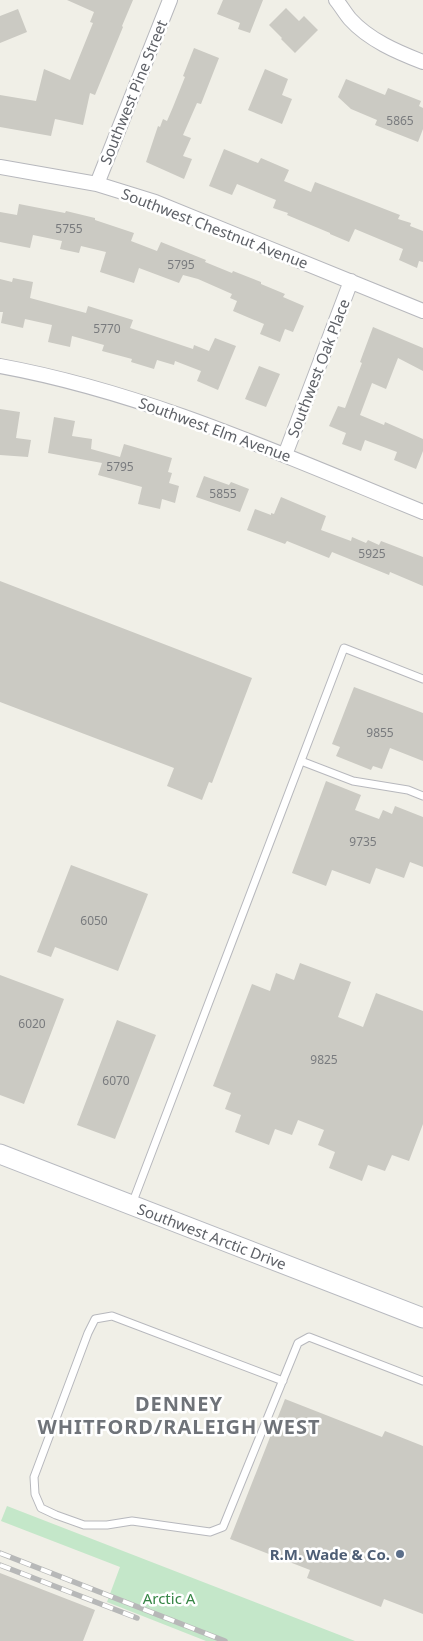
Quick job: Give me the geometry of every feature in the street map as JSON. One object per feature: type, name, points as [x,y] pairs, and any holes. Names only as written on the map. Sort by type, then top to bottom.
[{"type":"street","name":"Southwest Pine Street","points":[[96,184],[170,0]]},
{"type":"street","points":[[336,0],[350,19],[372,39],[406,56],[423,62]]},
{"type":"street","name":"Southwest Chestnut Avenue","points":[[0,167],[96,184],[155,202],[423,311]]},
{"type":"street","name":"Southwest Oak Place","points":[[285,455],[351,281]]},
{"type":"street","name":"Southwest Elm Avenue","points":[[0,366],[116,394],[218,429],[423,512]]},
{"type":"street","name":"Southwest Arctic Drive","points":[[0,1154],[423,1318]]},
{"type":"lane","points":[[131,1205],[344,648],[423,679]]},
{"type":"lane","points":[[301,761],[353,781],[408,790],[423,796]]},
{"type":"lane","points":[[283,1381],[112,1316],[95,1319],[34,1477],[35,1494],[41,1508],[84,1524],[107,1525],[132,1521],[210,1532],[223,1527],[283,1381],[298,1343],[310,1337],[423,1381]]},
{"type":"green space","name":"Arctic A","points":[[7,1506],[355,1641],[206,1641],[107,1602],[120,1567],[1,1521]]},
{"type":"building","points":[[67,0],[133,0],[95,95],[90,93],[83,125],[55,119],[51,136],[0,127],[0,95],[36,101],[44,69],[70,80],[93,23],[90,22],[94,12]]},
{"type":"building","points":[[223,0],[263,0],[250,33],[238,29],[240,23],[217,14]]},
{"type":"building","points":[[286,8],[299,21],[304,16],[318,30],[295,53],[269,25]]},
{"type":"building","points":[[18,9],[27,32],[0,43],[0,16]]},
{"type":"building","points":[[194,48],[219,58],[201,104],[197,103],[183,135],[191,138],[183,156],[192,159],[184,179],[146,162],[158,126],[160,127],[163,119],[167,121],[173,107]]},
{"type":"building","points":[[265,69],[288,79],[282,95],[292,99],[282,124],[248,110]]},
{"type":"building","points":[[346,79],[385,95],[388,88],[421,101],[419,106],[423,108],[423,129],[418,142],[375,125],[377,120],[351,109],[338,97]]},
{"type":"building","points":[[224,149],[258,163],[261,158],[289,170],[284,181],[311,192],[315,182],[400,215],[398,219],[411,223],[410,226],[423,231],[423,262],[419,261],[417,268],[399,260],[403,249],[355,229],[349,242],[287,215],[288,213],[273,208],[276,200],[237,184],[232,195],[209,186]]},
{"type":"building","points":[[19,204],[65,213],[66,211],[95,218],[95,220],[134,233],[131,241],[157,251],[161,242],[206,260],[205,262],[232,273],[233,271],[261,282],[261,284],[285,294],[283,297],[304,306],[293,332],[285,329],[280,342],[260,334],[264,324],[233,311],[237,301],[230,298],[232,294],[198,279],[183,275],[179,283],[139,268],[134,283],[100,272],[106,252],[81,246],[79,253],[60,249],[62,241],[33,235],[30,248],[0,242],[0,212],[17,215]]},
{"type":"building","points":[[13,278],[33,282],[30,298],[86,313],[88,306],[133,320],[130,328],[193,349],[194,345],[209,351],[215,338],[236,346],[218,390],[197,381],[201,371],[175,361],[174,365],[157,360],[154,369],[131,362],[132,359],[102,351],[104,345],[72,336],[70,347],[48,342],[52,325],[25,319],[23,328],[1,323],[3,312],[0,312],[0,279],[12,282]]},
{"type":"building","points":[[373,327],[423,348],[423,371],[398,358],[386,389],[372,383],[360,415],[384,425],[385,422],[423,439],[423,451],[416,469],[394,460],[397,452],[365,440],[361,451],[342,444],[346,433],[329,426],[338,406],[345,408]]},
{"type":"building","points":[[259,366],[280,374],[266,407],[245,399]]},
{"type":"building","points":[[0,409],[20,412],[16,438],[31,440],[28,457],[0,455]]},
{"type":"building","points":[[54,417],[75,421],[72,436],[92,439],[91,449],[120,457],[124,444],[172,458],[168,472],[172,473],[169,483],[179,486],[175,503],[162,499],[160,509],[138,504],[142,487],[98,475],[102,463],[48,453]]},
{"type":"building","points":[[204,476],[229,485],[231,482],[249,489],[240,512],[196,497]]},
{"type":"building","points":[[281,497],[326,516],[321,530],[351,541],[352,537],[366,543],[368,540],[379,545],[381,541],[423,557],[423,586],[390,572],[389,575],[332,552],[329,558],[287,541],[285,544],[247,530],[255,509],[271,515],[271,513],[274,514]]},
{"type":"building","points":[[0,581],[252,678],[212,783],[209,782],[202,800],[167,786],[174,768],[0,702]]},
{"type":"building","points":[[354,687],[423,713],[423,761],[390,748],[382,769],[373,766],[371,770],[336,756],[340,747],[332,744]]},
{"type":"building","points":[[326,781],[361,795],[355,810],[379,819],[383,810],[392,814],[395,806],[423,817],[423,867],[410,862],[404,878],[376,868],[370,884],[332,870],[326,886],[292,873]]},
{"type":"building","points":[[71,865],[148,894],[118,971],[55,947],[51,957],[37,952]]},
{"type":"building","points":[[300,963],[351,982],[338,1017],[363,1027],[376,993],[423,1011],[423,1124],[409,1161],[392,1155],[385,1171],[368,1165],[362,1181],[329,1168],[335,1152],[318,1145],[324,1130],[298,1120],[292,1135],[275,1129],[269,1145],[235,1132],[241,1115],[225,1109],[231,1093],[213,1086],[252,984],[270,991],[276,973],[294,980]]},
{"type":"building","points":[[0,975],[64,999],[24,1104],[0,1095]]},
{"type":"building","points":[[117,1020],[156,1035],[115,1139],[77,1125]]},
{"type":"building","points":[[285,1399],[382,1437],[385,1431],[423,1446],[423,1614],[384,1599],[381,1607],[307,1578],[310,1570],[230,1539]]},
{"type":"building","points":[[0,1573],[95,1610],[83,1641],[0,1641]]},
{"type":"railway","points":[[0,1553],[225,1641]]},
{"type":"railway","points":[[0,1565],[137,1618]]},
{"type":"place","name":"R.M. Wade & Co.","points":[[400,1554]]},
{"type":"district","name":"DENNEY WHITFORD/RALEIGH WEST","points":[[179,1414]]}]
